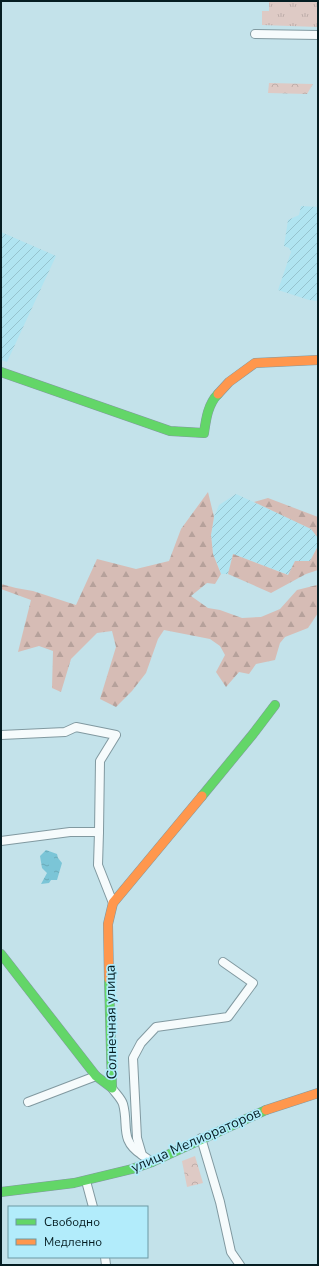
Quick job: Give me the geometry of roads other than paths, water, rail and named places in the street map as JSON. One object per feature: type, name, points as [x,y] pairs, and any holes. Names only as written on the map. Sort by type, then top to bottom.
[{"type":"street","points":[[255,34],[318,35]]},
{"type":"street","points":[[1,372],[170,431],[204,433],[206,417],[214,398],[229,382],[255,363],[318,360]]},
{"type":"street","points":[[1,735],[65,732],[76,727],[116,735],[100,761],[98,865],[113,903],[275,705]]},
{"type":"street","points":[[1,841],[70,832],[99,832]]},
{"type":"street","name":"Солнечная улица","points":[[112,1088],[108,924],[113,903]]},
{"type":"street","name":"Солнечная улица","points":[[1,954],[96,1076],[112,1088]]},
{"type":"street","points":[[142,1156],[137,1138],[133,1058],[141,1043],[156,1027],[228,1018],[253,983],[223,962]]},
{"type":"street","points":[[28,1102],[96,1076]]},
{"type":"street","points":[[112,1088],[122,1102],[127,1141],[133,1150],[152,1162]]},
{"type":"street","name":"улица Мелиораторов","points":[[1,1192],[86,1181],[132,1169],[152,1162],[258,1112],[318,1093]]},
{"type":"street","points":[[201,1138],[220,1202],[231,1252],[240,1265]]},
{"type":"street","points":[[86,1181],[93,1206]]},
{"type":"water","points":[[46,850],[57,854],[62,863],[57,880],[51,880],[49,883],[41,884],[47,873],[42,868],[40,856]]}]
